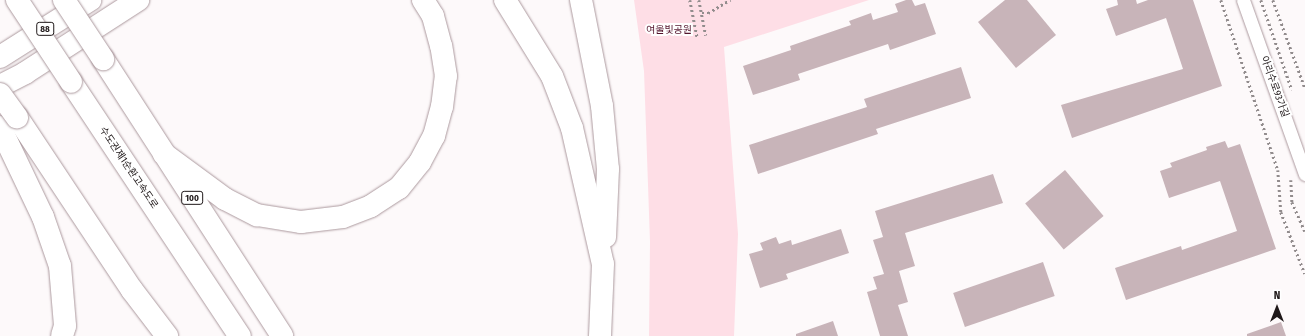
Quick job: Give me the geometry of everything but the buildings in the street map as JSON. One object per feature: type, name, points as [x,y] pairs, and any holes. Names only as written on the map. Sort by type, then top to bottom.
[{"type":"highway","name":"수도권제1순환고속도로","points":[[17,0],[240,336]]},
{"type":"highway","name":"100","points":[[64,0],[282,336]]},
{"type":"highway","name":"88","points":[[0,57],[90,0]]},
{"type":"highway","points":[[0,86],[25,73],[138,0]]},
{"type":"highway","points":[[164,154],[224,199],[257,215],[301,222],[344,217],[371,206],[399,188],[420,162],[434,136],[442,107],[446,76],[441,46],[432,16],[423,0]]},
{"type":"highway","points":[[506,0],[552,76],[572,128],[603,264]]},
{"type":"highway","points":[[581,0],[602,106],[608,169],[600,336]]},
{"type":"highway","points":[[25,73],[0,94],[6,124],[43,217],[60,266],[65,326],[62,336]]},
{"type":"highway","points":[[6,124],[166,336]]},
{"type":"street","name":"아리수로93가길","points":[[1243,0],[1305,174]]},
{"type":"path","points":[[690,0],[697,37]]},
{"type":"path","points":[[699,0],[706,35]]},
{"type":"path","points":[[702,13],[708,13],[730,0]]},
{"type":"path","points":[[1221,0],[1278,170],[1281,212],[1305,274]]},
{"type":"path","points":[[1261,0],[1295,97]]},
{"type":"path","points":[[1273,0],[1305,88]]},
{"type":"green space","name":"여울빛공원","points":[[634,0],[869,0],[724,47],[738,234],[734,336],[649,336],[650,242],[644,71]]}]
